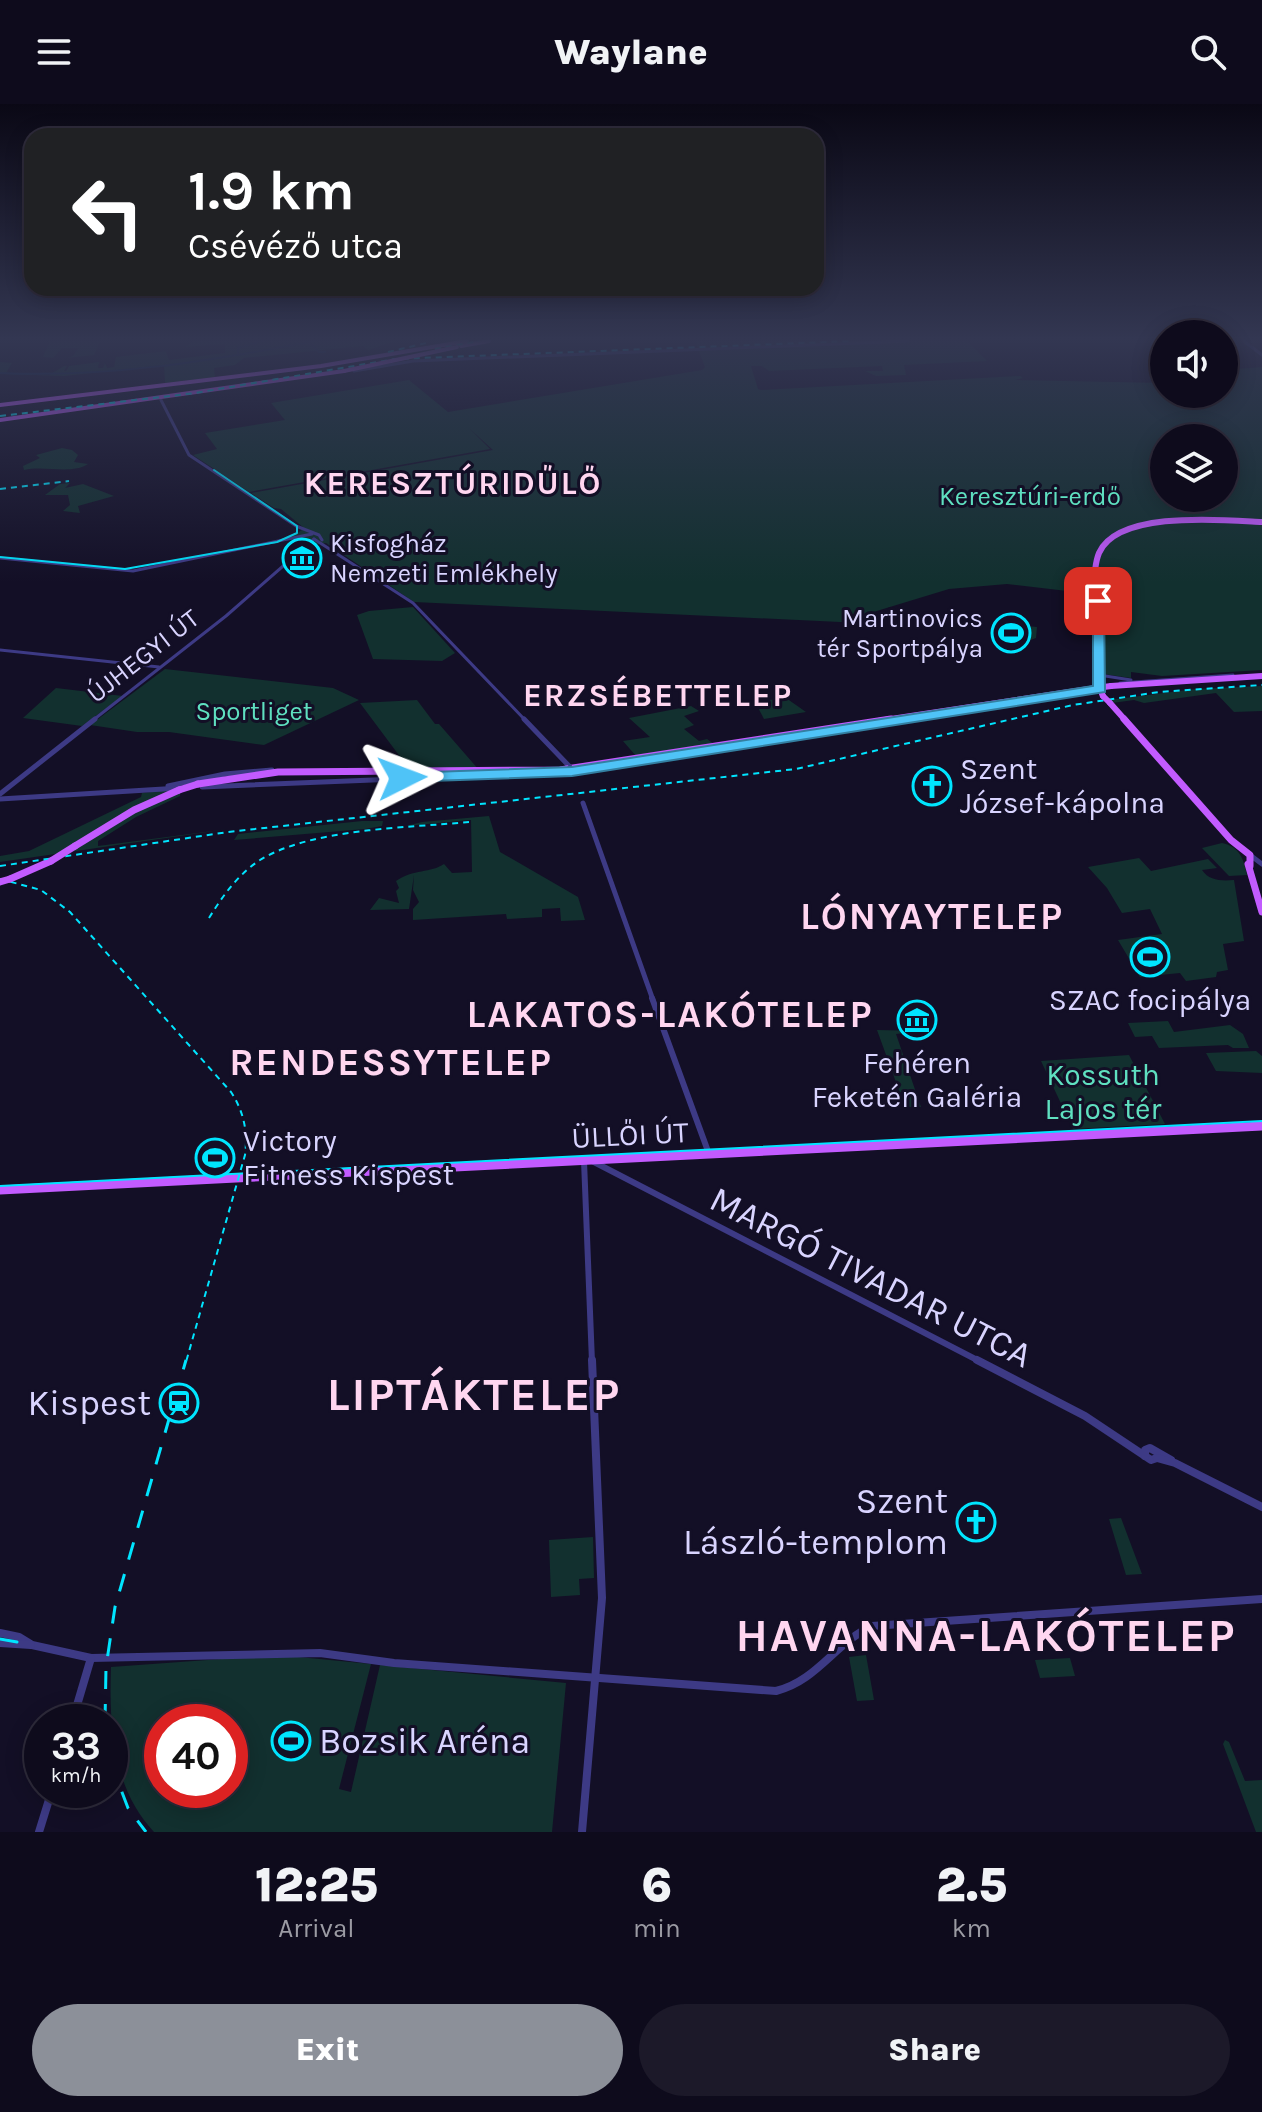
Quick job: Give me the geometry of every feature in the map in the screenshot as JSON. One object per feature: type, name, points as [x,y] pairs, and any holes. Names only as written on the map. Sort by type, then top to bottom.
[{"type":"main road","points":[[1262,522],[1192,521],[1149,525],[1120,533],[1100,551],[1097,564],[1105,686],[1110,703],[1254,862],[1252,876],[1262,912]]},
{"type":"main road","points":[[0,882],[33,870],[134,810],[184,786],[260,773],[520,772],[576,768],[1105,686],[1262,676]]},
{"type":"main road","name":"ÜLLŐI ÚT","points":[[0,1190],[1262,1126]]},
{"type":"street","points":[[172,422],[189,456],[413,603],[571,769]]},
{"type":"street","points":[[0,558],[117,571],[139,570],[310,537]]},
{"type":"street","name":"ÚJHEGYI ÚT","points":[[0,797],[261,587],[310,537]]},
{"type":"street","points":[[0,650],[160,667]]},
{"type":"street","points":[[0,797],[571,769],[1140,681],[1262,676]]},
{"type":"street","points":[[1087,689],[1140,681]]},
{"type":"street","points":[[184,786],[262,770],[571,769]]},
{"type":"street","points":[[389,772],[412,777]]},
{"type":"street","points":[[583,803],[587,823],[709,1154]]},
{"type":"street","points":[[582,1832],[602,1598],[585,1186],[588,1161]]},
{"type":"street","name":"MARGÓ TIVADAR UTCA","points":[[588,1161],[1085,1416],[1153,1460],[1157,1455],[1262,1507]]},
{"type":"street","points":[[0,1643],[32,1645],[106,1659],[257,1652],[320,1653],[394,1663],[776,1691],[798,1686],[817,1674],[845,1639],[872,1626],[1262,1599]]},
{"type":"street","points":[[0,1633],[19,1637],[32,1645]]},
{"type":"street","points":[[77,1704],[91,1658]]},
{"type":"street","points":[[39,1832],[46,1808]]},
{"type":"green space","name":"Keresztúri-erdő","points":[[275,422],[1262,422],[1262,670],[1162,676],[1131,672],[1131,678],[1103,674],[1099,584],[1069,580],[1067,591],[1007,584],[949,589],[857,617],[861,623],[414,602],[326,543],[308,546],[293,542],[290,539],[304,528],[281,509],[274,508],[251,493],[493,450],[470,429],[490,449],[249,492],[193,455],[217,449],[205,433]]},
{"type":"green space","points":[[62,448],[78,455],[74,462],[88,464],[74,469],[24,470],[23,466],[40,458],[36,455]]},
{"type":"green space","points":[[70,483],[65,488],[83,484],[114,496],[78,506],[80,513],[63,511],[70,505],[68,495],[45,495],[60,484]]},
{"type":"green space","points":[[413,607],[455,653],[442,661],[373,659],[357,615]]},
{"type":"green space","points":[[1006,624],[1037,627],[1036,638],[1014,646],[992,634],[1002,631],[998,627]]},
{"type":"green space","name":"Sportliget","points":[[165,669],[333,688],[359,700],[264,745],[90,725]]},
{"type":"green space","points":[[1262,686],[1262,711],[1234,712],[1216,693],[1144,703],[1134,700],[1112,703],[1109,700],[1195,689]]},
{"type":"green space","points":[[56,688],[123,696],[82,726],[23,718]]},
{"type":"green space","points":[[786,698],[806,712],[764,719],[755,702]]},
{"type":"green space","points":[[417,700],[435,724],[439,724],[479,770],[405,768],[404,762],[360,703]]},
{"type":"green space","points":[[691,706],[699,711],[684,716],[694,725],[684,729],[699,741],[707,739],[714,744],[636,756],[623,741],[650,737],[629,718]]},
{"type":"green space","points":[[180,789],[180,796],[136,817],[98,841],[98,846],[228,829],[0,862],[0,856],[29,851],[141,797],[142,793]]},
{"type":"green space","points":[[489,816],[500,852],[578,897],[585,920],[561,921],[560,908],[542,909],[542,917],[507,919],[506,914],[413,920],[413,909],[419,902],[413,890],[414,875],[409,909],[370,910],[379,898],[399,903],[396,881],[409,875],[444,864],[452,873],[472,872],[471,820],[406,826]]},
{"type":"green space","points":[[383,821],[382,826],[365,829],[234,840],[238,834]]},
{"type":"green space","points":[[1222,843],[1240,854],[1247,875],[1229,876],[1202,848]]},
{"type":"green space","points":[[1139,858],[1151,871],[1208,859],[1217,868],[1202,870],[1205,874],[1216,880],[1234,880],[1244,941],[1223,944],[1228,970],[1217,972],[1216,977],[1186,981],[1180,973],[1140,977],[1118,940],[1162,934],[1150,909],[1122,913],[1107,888],[1088,867]]},
{"type":"green space","points":[[1168,1021],[1174,1032],[1230,1025],[1243,1034],[1249,1048],[1228,1045],[1159,1048],[1152,1036],[1135,1037],[1128,1023]]},
{"type":"green space","points":[[877,1030],[925,1031],[896,1034],[921,1107],[905,1107]]},
{"type":"green space","points":[[1256,1051],[1262,1056],[1262,1073],[1216,1071],[1206,1053]]},
{"type":"green space","name":"Kossuth Lajos tér","points":[[1129,1055],[1165,1124],[1073,1129],[1041,1061]]},
{"type":"green space","points":[[1121,1518],[1142,1574],[1126,1575],[1109,1519]]},
{"type":"green space","points":[[593,1537],[594,1578],[579,1579],[580,1595],[551,1597],[549,1540]]},
{"type":"green space","points":[[278,1655],[371,1664],[339,1789],[351,1792],[380,1665],[566,1683],[552,1832],[154,1832],[128,1792],[128,1704],[111,1704],[111,1667]]},
{"type":"green space","points":[[866,1655],[874,1700],[857,1701],[849,1657]]},
{"type":"green space","points":[[1070,1658],[1075,1676],[1040,1678],[1035,1660]]},
{"type":"green space","points":[[1225,1740],[1229,1742],[1245,1781],[1262,1780],[1262,1832],[1256,1832],[1223,1744]]},
{"type":"tram line","points":[[0,557],[125,569],[277,542],[297,533],[297,526],[214,470]]},
{"type":"tram line","points":[[0,1186],[1262,1121]]},
{"type":"tram line","points":[[0,1639],[17,1642]]},
{"type":"railway","points":[[0,489],[69,481]]},
{"type":"railway","points":[[0,866],[228,832],[796,769],[1073,705],[1159,692],[1262,685]]},
{"type":"railway","points":[[209,918],[242,874],[278,851],[330,836],[469,822]]},
{"type":"railway","points":[[0,879],[41,890],[70,912],[231,1092],[239,1107],[245,1130],[245,1155],[186,1362]]},
{"type":"railway","points":[[105,1704],[106,1667],[115,1607],[186,1360]]},
{"type":"railway","points":[[128,1808],[146,1832]]},
{"type":"place","name":"Kisfogház Nemzeti Emlékhely","points":[[302,558]]},
{"type":"place","name":"Martinovics tér Sportpálya","points":[[1011,633]]},
{"type":"place","name":"Szent József-kápolna","points":[[932,786]]},
{"type":"place","name":"SZAC focipálya","points":[[1150,957]]},
{"type":"place","name":"Fehéren Feketén Galéria","points":[[917,1020]]},
{"type":"place","name":"Victory Fitness Kispest","points":[[215,1158]]},
{"type":"place","name":"Kispest","points":[[179,1403]]},
{"type":"place","name":"Szent László-templom","points":[[976,1522]]},
{"type":"place","name":"Bozsik Aréna","points":[[291,1741]]},
{"type":"district","name":"KERESZTÚRIDŰLŐ","points":[[453,483]]},
{"type":"district","name":"ERZSÉBETTELEP","points":[[658,695]]},
{"type":"district","name":"LÓNYAYTELEP","points":[[932,916]]},
{"type":"district","name":"LAKATOS-LAKÓTELEP","points":[[670,1014]]},
{"type":"district","name":"RENDESSYTELEP","points":[[391,1062]]},
{"type":"district","name":"LIPTÁKTELEP","points":[[474,1395]]},
{"type":"district","name":"HAVANNA-LAKÓTELEP","points":[[986,1636]]},
{"type":"route","points":[[402,778],[572,771],[1100,689],[1098,601]]}]
